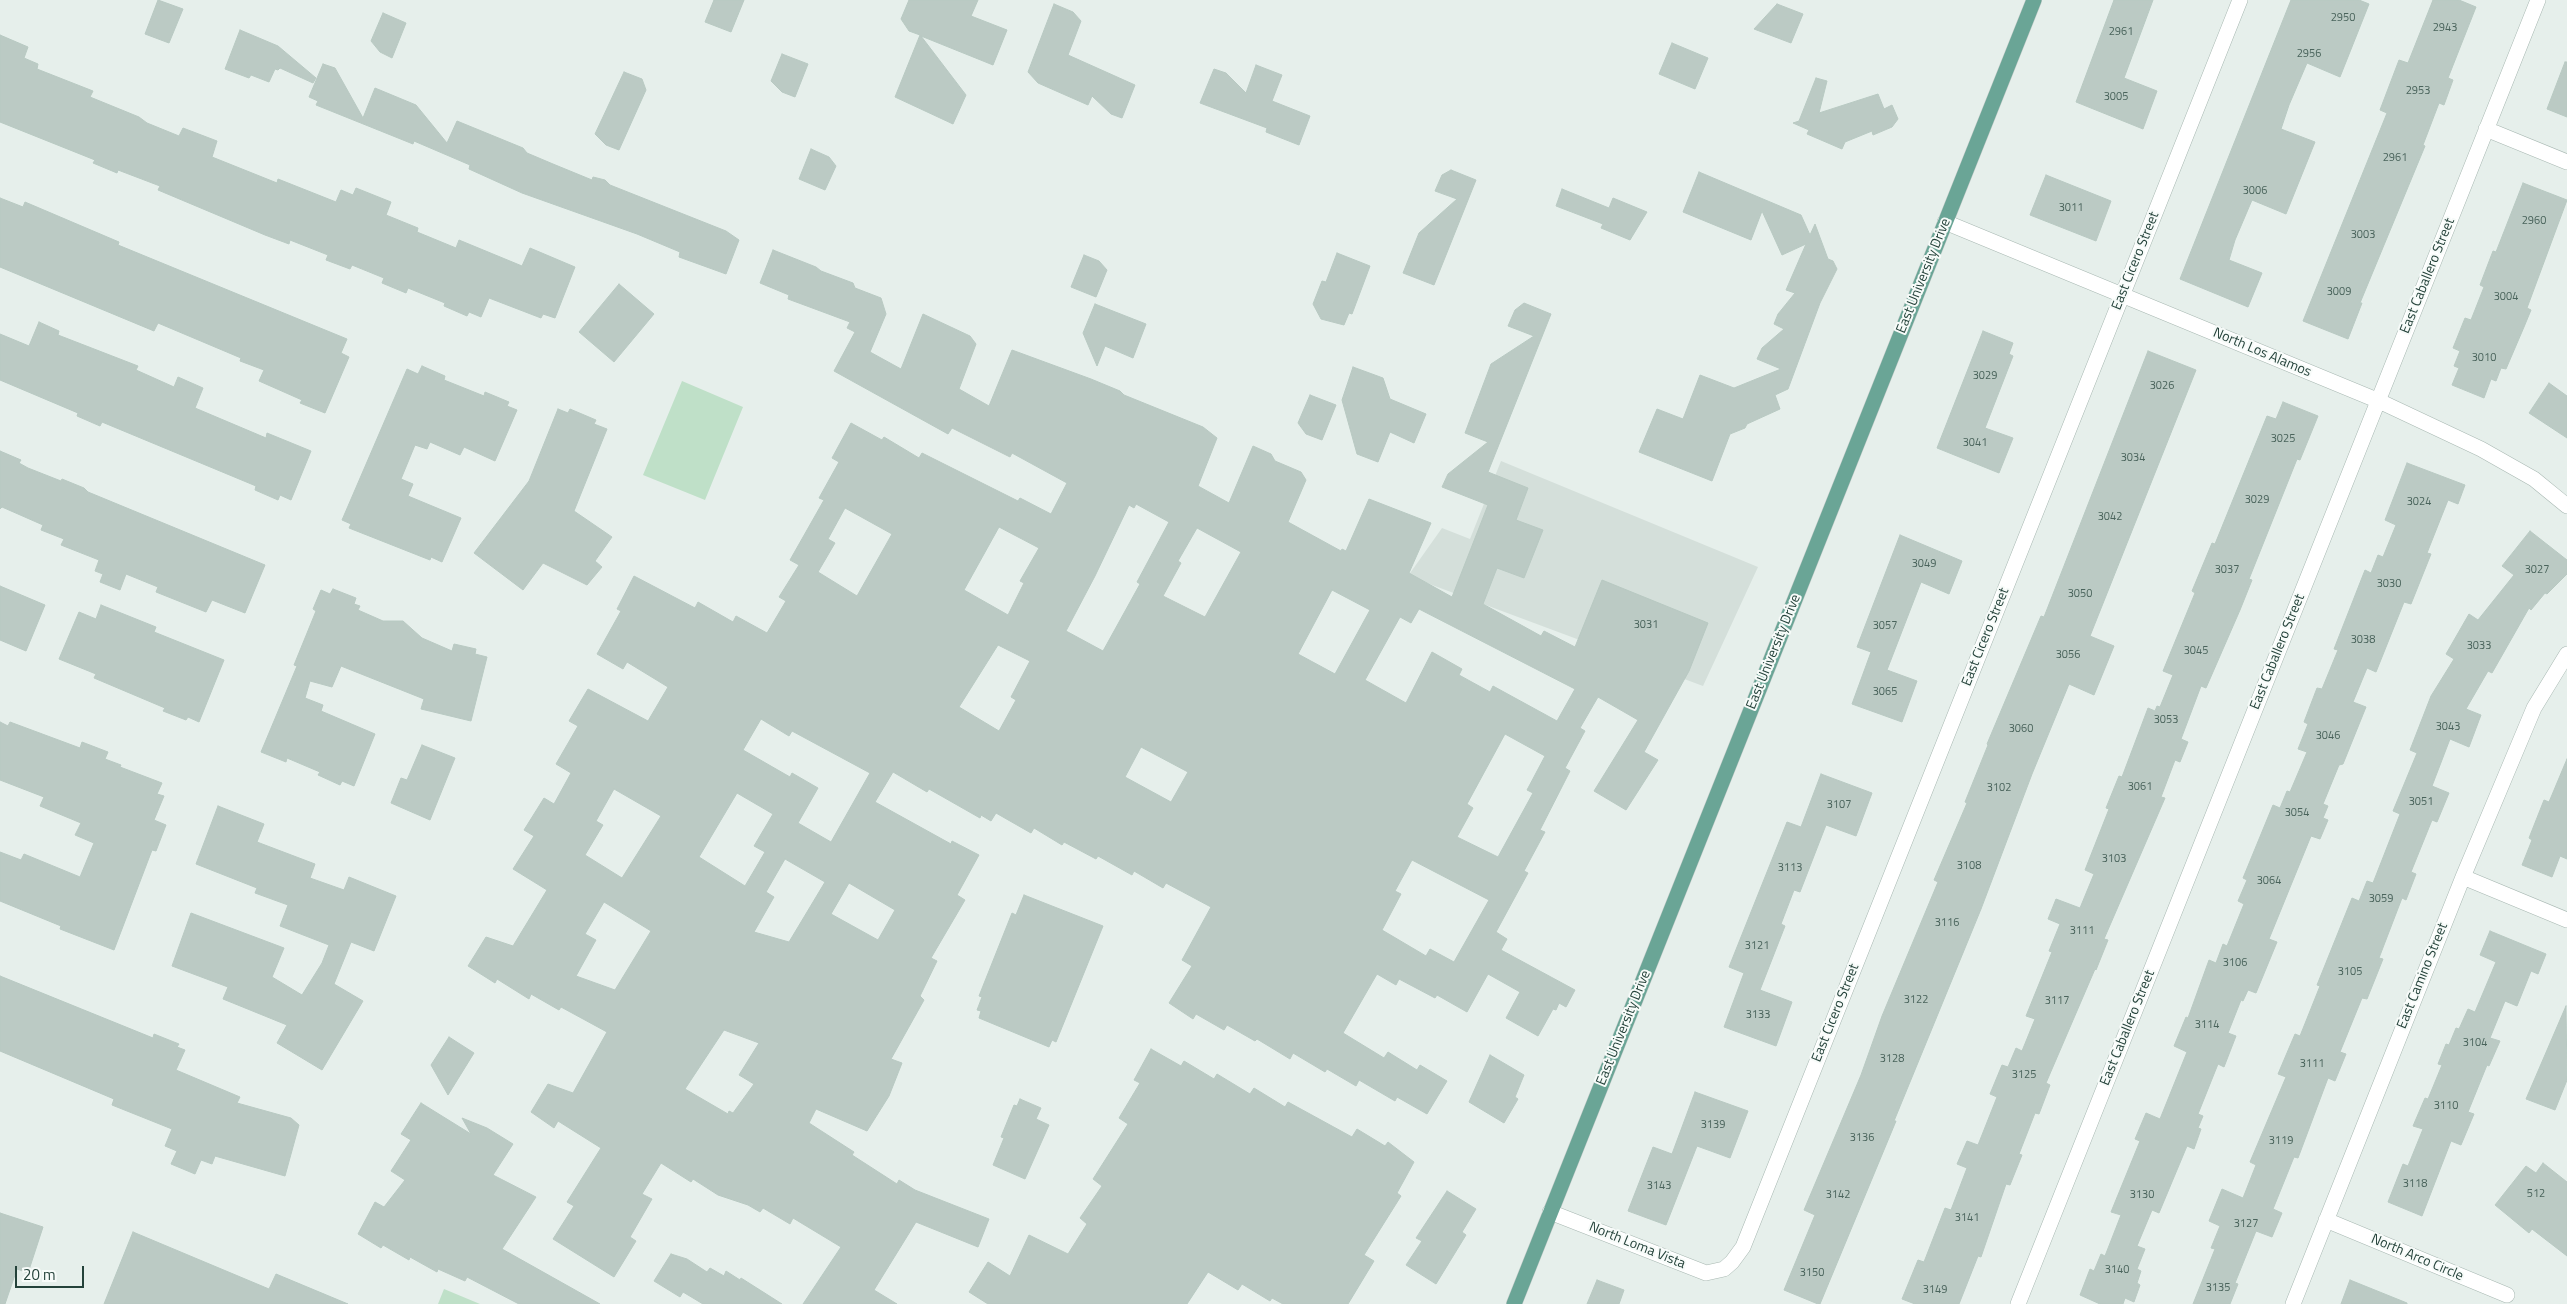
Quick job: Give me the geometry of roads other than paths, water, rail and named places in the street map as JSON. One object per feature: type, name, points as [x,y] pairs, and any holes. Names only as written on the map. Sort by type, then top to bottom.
[{"type":"main road","name":"East University Drive","points":[[1514,1304],[2034,0]]},
{"type":"street","name":"East Cicero Street","points":[[1724,1269],[1743,1247],[2240,0]]},
{"type":"street","name":"East Caballero Street","points":[[2018,1304],[2538,0]]},
{"type":"street","points":[[2486,130],[2567,162]]},
{"type":"street","name":"North Los Alamos","points":[[1945,222],[2379,401],[2481,449],[2534,480],[2567,506]]},
{"type":"street","name":"East Camino Street","points":[[2293,1304],[2463,878],[2534,708],[2567,654]]},
{"type":"street","points":[[2463,878],[2567,920]]},
{"type":"street","name":"North Loma Vista","points":[[1550,1212],[1696,1270],[1706,1273],[1724,1269]]},
{"type":"street","name":"North Arco Circle","points":[[2326,1220],[2507,1295]]}]
